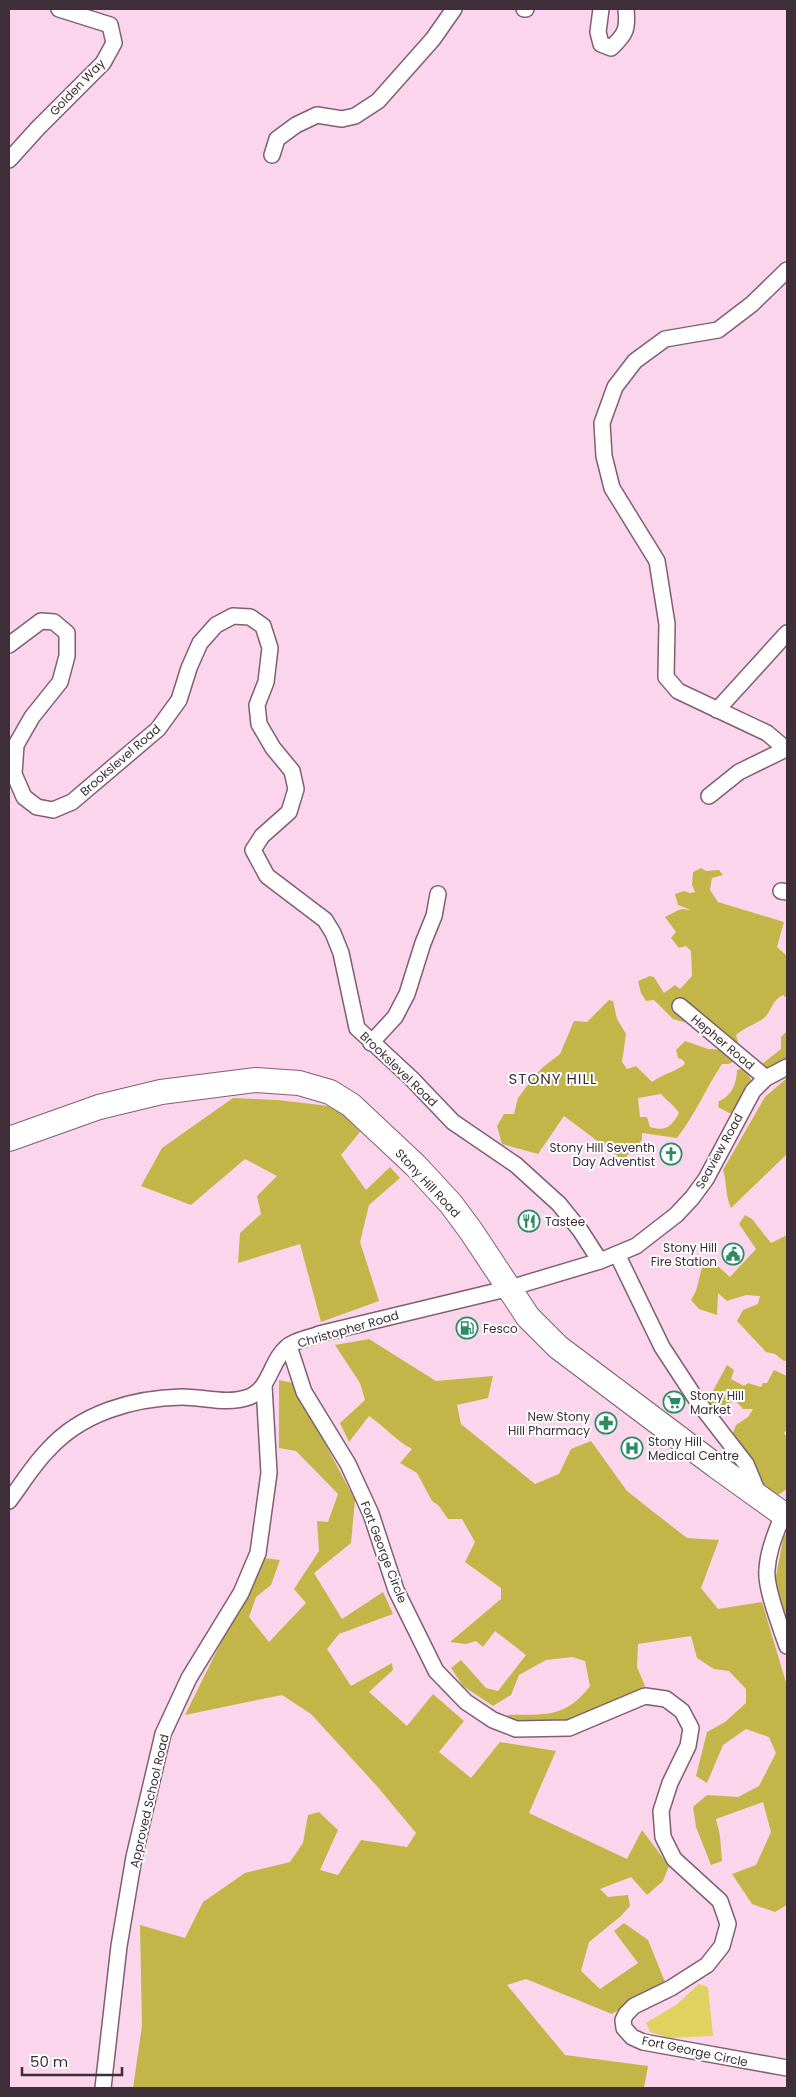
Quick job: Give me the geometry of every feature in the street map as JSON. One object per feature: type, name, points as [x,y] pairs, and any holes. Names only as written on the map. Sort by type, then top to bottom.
[{"type":"main road","name":"Stony Hill Road","points":[[9,1139],[99,1107],[161,1092],[256,1080],[299,1083],[330,1092],[351,1106],[416,1166],[451,1204],[528,1317],[558,1347],[785,1516]]},
{"type":"street","name":"Golden Way","points":[[9,160],[103,63],[114,44],[110,24],[59,9]]},
{"type":"street","points":[[272,155],[277,139],[296,125],[317,115],[342,119],[355,116],[378,102],[428,45],[454,9]]},
{"type":"street","points":[[601,9],[598,32],[601,44],[611,48],[620,40],[627,28],[626,9]]},
{"type":"street","points":[[709,796],[739,772],[787,749],[767,733],[678,691],[666,676],[668,624],[657,561],[612,488],[604,456],[602,423],[615,387],[635,361],[664,339],[718,330],[752,304],[787,270]]},
{"type":"street","name":"Brookslevel Road","points":[[9,645],[41,621],[54,622],[67,633],[67,656],[60,682],[32,718],[16,745],[14,774],[24,797],[37,807],[53,810],[72,802],[158,728],[180,700],[189,668],[200,643],[216,625],[233,616],[250,617],[263,626],[270,648],[266,682],[257,705],[259,724],[274,748],[292,771],[296,790],[289,812],[262,836],[253,850],[267,876],[324,920],[333,933],[341,953],[357,1028],[411,1078],[453,1122],[516,1166],[559,1204],[580,1230],[600,1261]]},
{"type":"street","points":[[717,710],[787,633]]},
{"type":"street","points":[[371,1043],[395,1017],[407,994],[423,943],[434,916],[438,894]]},
{"type":"street","name":"Hepher Road","points":[[680,1006],[766,1078]]},
{"type":"street","name":"Seaview Road","points":[[510,1288],[600,1261],[636,1246],[676,1215],[706,1179],[753,1091],[766,1078],[787,1067]]},
{"type":"street","points":[[617,1254],[662,1347],[698,1402],[746,1464],[760,1497]]},
{"type":"street","name":"Christopher Road","points":[[264,1386],[277,1358],[289,1346],[319,1334],[510,1288]]},
{"type":"street","name":"Fort George Circle","points":[[289,1346],[304,1392],[348,1464],[371,1514],[396,1590],[436,1671],[466,1702],[493,1720],[516,1729],[569,1728],[645,1696],[666,1699],[682,1711],[691,1728],[688,1746],[670,1783],[661,1811],[663,1837],[674,1859],[720,1901],[728,1924],[722,1946],[707,1965],[671,1988],[634,2006],[623,2020],[624,2028],[632,2037],[643,2042],[787,2068]]},
{"type":"street","points":[[9,1501],[48,1450],[73,1427],[106,1411],[143,1400],[183,1397],[234,1401],[252,1396],[264,1386]]},
{"type":"street","name":"Approved School Road","points":[[103,2088],[119,1946],[134,1858],[163,1734],[189,1678],[241,1594],[258,1553],[269,1473],[264,1386]]},
{"type":"street","points":[[785,1516],[771,1545],[766,1573],[774,1611],[787,1646]]},
{"type":"shaded area","points":[[701,868],[706,871],[719,870],[723,875],[712,878],[710,890],[718,902],[784,922],[777,947],[787,956],[787,998],[783,995],[779,997],[766,1016],[736,1035],[739,1045],[683,1004],[691,1024],[673,1019],[654,1000],[646,1001],[641,993],[638,981],[650,976],[654,977],[664,993],[675,985],[680,989],[692,976],[691,951],[686,946],[679,948],[671,938],[676,932],[665,917],[681,909],[691,910],[678,905],[675,894],[684,891],[695,892],[692,885],[693,872]]},
{"type":"shaded area","points":[[609,1000],[613,1001],[617,1019],[626,1034],[622,1062],[627,1069],[636,1066],[652,1082],[685,1064],[683,1060],[678,1058],[676,1050],[685,1041],[708,1049],[737,1051],[738,1059],[729,1064],[722,1064],[677,1138],[642,1133],[642,1140],[623,1160],[564,1116],[538,1154],[502,1144],[497,1126],[504,1114],[514,1114],[518,1098],[530,1082],[542,1068],[560,1054],[574,1021],[587,1022]],"holes":[[[661,1094],[679,1113],[668,1127],[660,1129],[650,1127],[647,1117],[640,1117],[638,1098]]]},
{"type":"shaded area","points":[[787,1031],[787,1060],[770,1070],[762,1064],[781,1049],[781,1037]]},
{"type":"shaded area","points":[[744,1068],[753,1083],[735,1113],[729,1113],[718,1107],[719,1101],[730,1093],[736,1080],[737,1070]]},
{"type":"shaded area","points":[[787,1078],[787,1154],[731,1208],[723,1170],[765,1097]]},
{"type":"shaded area","points":[[233,1098],[278,1100],[337,1107],[360,1132],[341,1155],[366,1190],[390,1167],[400,1178],[369,1205],[360,1242],[379,1301],[321,1322],[300,1244],[238,1263],[240,1233],[261,1214],[257,1196],[277,1176],[245,1159],[191,1205],[141,1186],[162,1148]]},
{"type":"shaded area","points":[[745,1215],[752,1219],[771,1243],[787,1235],[787,1360],[784,1361],[775,1354],[766,1352],[737,1321],[743,1310],[758,1304],[760,1296],[746,1295],[727,1301],[718,1293],[717,1315],[699,1309],[691,1300],[696,1291],[702,1267],[711,1260],[730,1277],[756,1249],[739,1224]]},
{"type":"shaded area","points":[[369,1339],[436,1381],[493,1376],[488,1398],[457,1405],[461,1424],[535,1484],[559,1474],[571,1449],[591,1441],[627,1491],[687,1538],[719,1540],[701,1588],[718,1609],[762,1602],[787,1686],[787,1905],[775,1912],[752,1904],[732,1874],[756,1865],[771,1832],[763,1802],[716,1819],[720,1836],[722,1861],[711,1865],[696,1827],[693,1807],[707,1795],[738,1797],[759,1786],[776,1753],[769,1737],[746,1729],[723,1745],[707,1783],[696,1776],[707,1732],[725,1722],[746,1703],[746,1689],[729,1671],[714,1669],[697,1658],[691,1636],[638,1644],[637,1667],[645,1686],[622,1699],[559,1723],[513,1721],[507,1715],[543,1714],[563,1709],[572,1704],[590,1686],[585,1661],[572,1657],[546,1660],[519,1675],[511,1695],[493,1706],[463,1686],[451,1668],[461,1660],[486,1688],[498,1691],[526,1655],[495,1631],[483,1647],[476,1641],[466,1644],[450,1642],[501,1599],[501,1588],[465,1562],[475,1542],[462,1519],[448,1519],[439,1506],[432,1501],[417,1473],[400,1463],[412,1449],[369,1416],[349,1442],[340,1423],[365,1400],[360,1383],[335,1345]]},
{"type":"shaded area","points":[[727,1365],[734,1370],[731,1379],[744,1386],[748,1383],[761,1387],[763,1383],[767,1383],[774,1370],[787,1376],[787,1429],[784,1433],[787,1438],[787,1489],[778,1495],[769,1492],[731,1438],[736,1425],[748,1417],[753,1409],[743,1409],[734,1399],[724,1409],[710,1404],[708,1400]]},
{"type":"shaded area","points":[[279,1380],[293,1383],[355,1500],[351,1543],[314,1573],[342,1619],[383,1592],[393,1614],[339,1634],[327,1649],[351,1686],[392,1663],[393,1670],[369,1692],[407,1726],[433,1694],[464,1721],[439,1752],[471,1778],[500,1742],[556,1751],[529,1813],[627,1859],[642,1830],[669,1866],[663,1881],[647,1895],[631,1877],[600,1889],[608,1897],[628,1895],[630,1906],[621,1916],[589,1942],[581,1971],[600,1989],[638,1963],[614,1931],[624,1923],[648,1940],[665,1982],[612,2014],[526,1979],[507,1985],[565,2055],[648,2066],[644,2088],[133,2088],[142,2026],[140,1925],[185,1938],[203,1902],[245,1873],[290,1862],[303,1843],[308,1815],[319,1812],[338,1830],[320,1870],[338,1875],[361,1840],[407,1847],[416,1833],[376,1785],[311,1714],[282,1695],[185,1715],[263,1558],[280,1560],[271,1585],[256,1597],[249,1617],[269,1642],[306,1603],[294,1589],[319,1551],[317,1521],[328,1522],[338,1494],[296,1451],[279,1448]]},
{"type":"shaded area","points":[[784,1534],[787,1536],[787,1622],[774,1587]]},
{"type":"shaded area","points":[[699,1984],[708,1987],[713,2036],[669,2038],[650,2032],[646,2023],[676,2005]]},
{"type":"place","name":"Stony Hill Seventh Day Adventist","points":[[671,1154]]},
{"type":"place","name":"Tastee","points":[[529,1221]]},
{"type":"place","name":"Stony Hill Fire Station","points":[[733,1254]]},
{"type":"place","name":"Fesco","points":[[467,1328]]},
{"type":"place","name":"Stony Hill Market","points":[[674,1402]]},
{"type":"place","name":"New Stony Hill Pharmacy","points":[[606,1423]]},
{"type":"place","name":"Stony Hill Medical Centre","points":[[632,1448]]},
{"type":"district","name":"STONY HILL","points":[[553,1078]]}]
